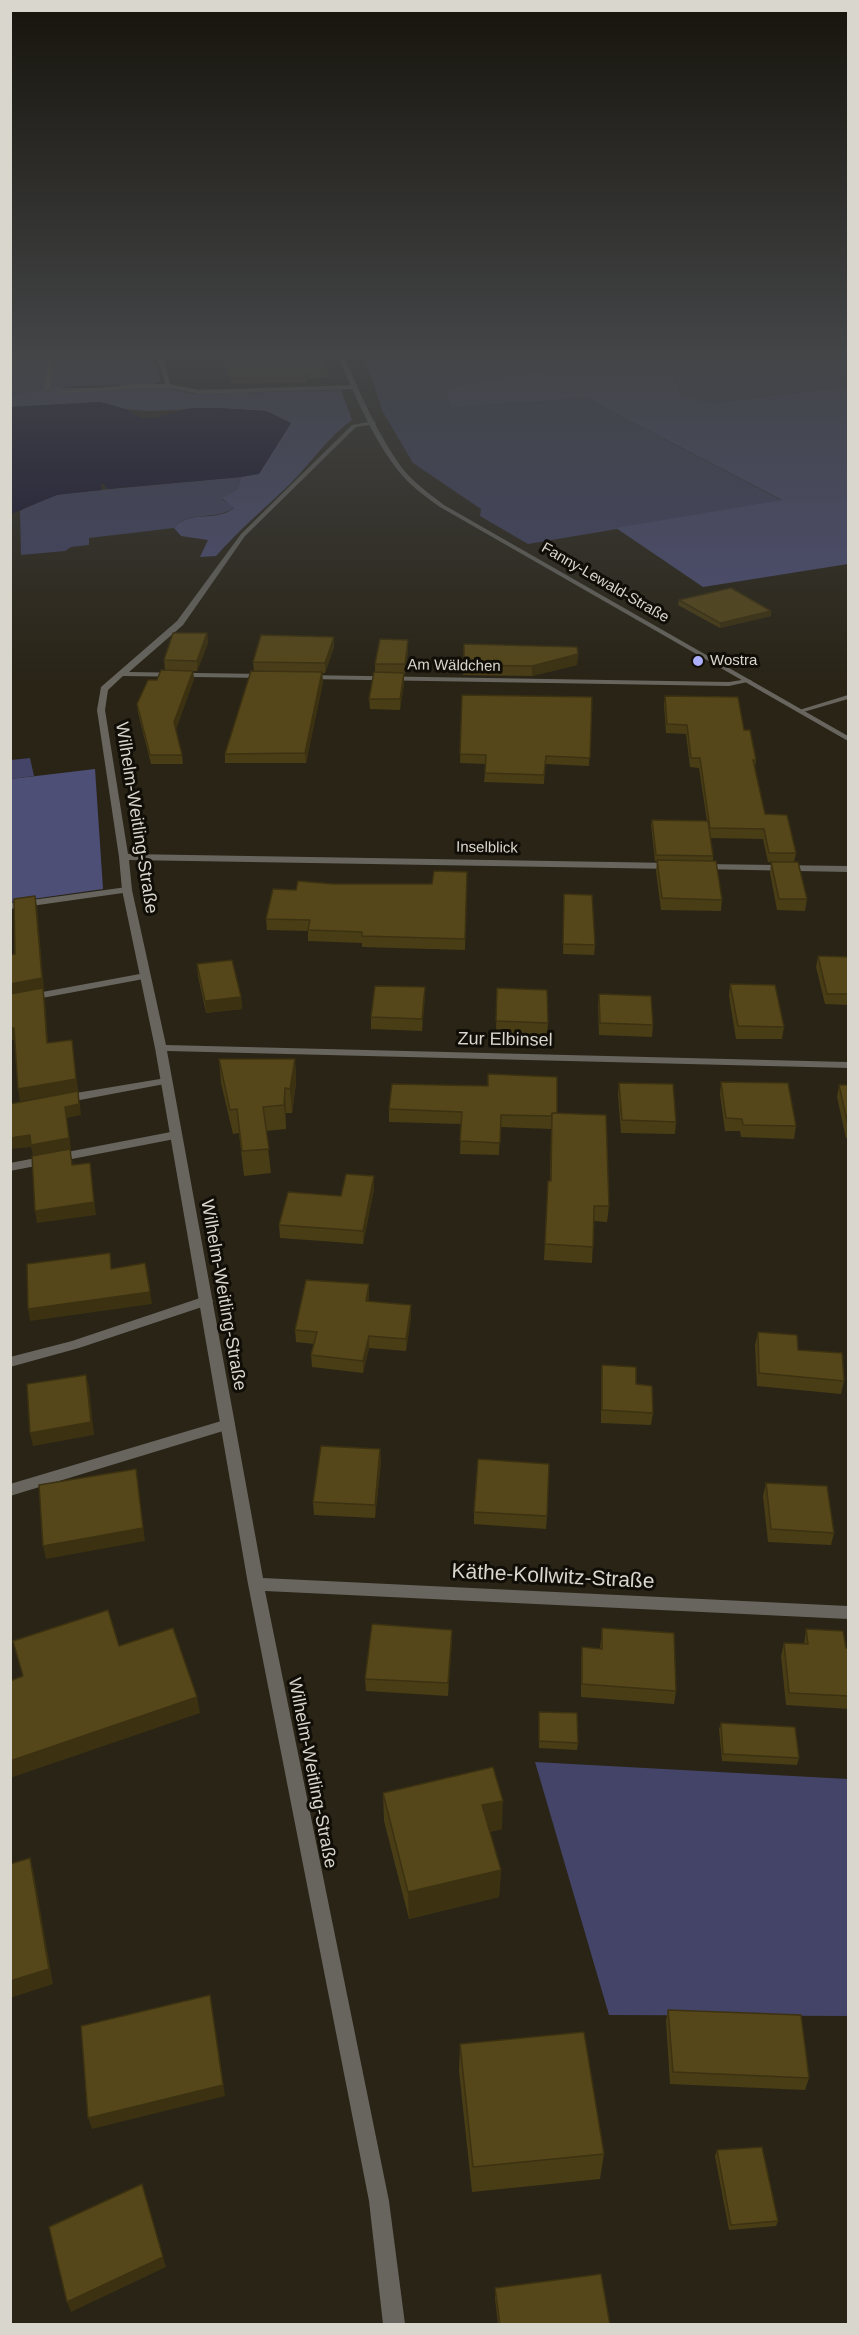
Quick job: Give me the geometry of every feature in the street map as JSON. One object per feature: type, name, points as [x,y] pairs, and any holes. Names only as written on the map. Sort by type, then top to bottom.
[{"type":"street","name":"Wilhelm-Weitling-Straße","points":[[313,466],[243,535],[180,622],[124,674],[104,689],[101,710],[127,890],[161,1048],[256,1584],[379,2201],[394,2325]]},
{"type":"street","name":"Fanny-Lewald-Straße","points":[[398,466],[418,489],[442,506],[849,739]]},
{"type":"street","points":[[124,674],[279,677]]},
{"type":"street","name":"Am Wäldchen","points":[[303,677],[729,684],[748,681]]},
{"type":"street","points":[[800,711],[849,697]]},
{"type":"street","name":"Inselblick","points":[[124,857],[682,866]]},
{"type":"street","points":[[694,866],[849,869]]},
{"type":"street","points":[[10,906],[127,890]]},
{"type":"street","points":[[10,1001],[145,976]]},
{"type":"street","name":"Zur Elbinsel","points":[[161,1048],[849,1065]]},
{"type":"street","points":[[54,1101],[166,1081]]},
{"type":"street","points":[[10,1167],[176,1135]]},
{"type":"street","points":[[10,1362],[74,1345],[206,1301]]},
{"type":"street","points":[[10,1490],[228,1424]]},
{"type":"street","name":"Käthe-Kollwitz-Straße","points":[[256,1584],[849,1612]]},
{"type":"shaded area","points":[[11,466],[264,466],[259,474],[241,477],[107,489],[104,484],[100,484],[102,490],[57,495],[11,514]]},
{"type":"shaded area","points":[[264,466],[306,466],[216,556],[200,557],[208,540],[181,536],[174,528],[187,519],[219,515],[234,508],[222,498],[238,489],[241,477],[259,473]]},
{"type":"shaded area","points":[[417,466],[716,466],[783,501],[528,544],[480,516],[481,509]]},
{"type":"shaded area","points":[[717,466],[848,466],[848,564],[703,587],[616,528],[782,500]]},
{"type":"shaded area","points":[[241,477],[238,489],[222,499],[235,507],[219,514],[187,519],[174,528],[89,538],[89,545],[71,547],[65,551],[21,555],[20,511],[47,497],[67,493]]},
{"type":"shaded area","points":[[30,758],[34,776],[11,779],[11,760]]},
{"type":"shaded area","points":[[95,769],[103,889],[11,902],[11,779]]},
{"type":"shaded area","points":[[535,1762],[848,1779],[848,2016],[609,2015]]},
{"type":"building","points":[[731,588],[771,611],[720,623],[679,600]]},
{"type":"building","points":[[173,633],[207,633],[197,661],[164,660]]},
{"type":"building","points":[[261,635],[334,637],[325,663],[253,662]]},
{"type":"building","points":[[380,639],[408,640],[405,664],[375,664]]},
{"type":"building","points":[[464,644],[577,647],[578,654],[532,666],[464,665]]},
{"type":"building","points":[[161,670],[193,671],[174,722],[182,755],[150,755],[137,704],[148,680],[157,680]]},
{"type":"building","points":[[251,671],[322,672],[305,753],[225,754]]},
{"type":"building","points":[[374,672],[404,673],[400,699],[369,699]]},
{"type":"building","points":[[462,695],[592,697],[590,758],[546,756],[544,775],[485,773],[486,755],[460,754]]},
{"type":"building","points":[[665,696],[738,697],[744,730],[750,730],[756,760],[753,760],[765,814],[787,815],[796,853],[769,853],[764,829],[710,828],[700,758],[691,758],[687,725],[667,724]]},
{"type":"building","points":[[652,820],[708,821],[713,856],[656,855]]},
{"type":"building","points":[[657,860],[716,861],[722,900],[662,898]]},
{"type":"building","points":[[771,862],[798,862],[807,899],[779,899]]},
{"type":"building","points":[[434,871],[467,872],[465,939],[362,936],[362,932],[308,930],[310,920],[266,919],[273,889],[296,890],[298,881],[333,884],[432,884]]},
{"type":"building","points":[[564,894],[592,895],[595,945],[563,944]]},
{"type":"building","points":[[35,896],[42,978],[10,984],[10,955],[15,954],[14,899]]},
{"type":"building","points":[[818,956],[849,957],[849,994],[827,994]]},
{"type":"building","points":[[232,960],[241,997],[205,1001],[197,964]]},
{"type":"building","points":[[730,984],[775,985],[784,1027],[738,1026]]},
{"type":"building","points":[[375,986],[425,987],[422,1019],[371,1017]]},
{"type":"building","points":[[43,988],[47,1043],[72,1040],[76,1079],[18,1089],[14,1028],[10,1028],[10,994]]},
{"type":"building","points":[[497,988],[547,990],[548,1023],[496,1021]]},
{"type":"building","points":[[599,994],[651,996],[653,1025],[600,1023]]},
{"type":"building","points":[[219,1059],[295,1059],[290,1089],[285,1088],[284,1105],[263,1107],[269,1149],[242,1151],[237,1109],[230,1110]]},
{"type":"building","points":[[488,1074],[557,1077],[557,1113],[552,1113],[551,1116],[501,1115],[500,1143],[460,1141],[462,1112],[389,1109],[392,1084],[488,1086]]},
{"type":"building","points":[[721,1082],[788,1083],[796,1126],[743,1125],[742,1119],[726,1118]]},
{"type":"building","points":[[619,1083],[673,1084],[676,1122],[622,1120]]},
{"type":"building","points":[[839,1085],[849,1085],[849,1125],[848,1125]]},
{"type":"building","points":[[78,1091],[79,1104],[65,1107],[69,1138],[31,1145],[30,1135],[10,1138],[10,1104]]},
{"type":"building","points":[[552,1113],[606,1115],[609,1206],[594,1206],[593,1247],[545,1244],[548,1181],[551,1181]]},
{"type":"building","points":[[70,1149],[72,1165],[90,1163],[94,1202],[35,1211],[32,1156]]},
{"type":"building","points":[[346,1174],[374,1176],[363,1231],[279,1225],[288,1192],[341,1196]]},
{"type":"building","points":[[110,1253],[111,1269],[145,1263],[150,1292],[28,1309],[27,1264]]},
{"type":"building","points":[[306,1280],[369,1284],[366,1301],[411,1305],[406,1339],[369,1336],[363,1361],[311,1355],[317,1332],[295,1330]]},
{"type":"building","points":[[758,1332],[797,1335],[798,1350],[842,1353],[844,1381],[759,1373]]},
{"type":"building","points":[[602,1365],[636,1367],[636,1384],[652,1386],[653,1413],[602,1410]]},
{"type":"building","points":[[86,1375],[91,1422],[30,1433],[27,1384]]},
{"type":"building","points":[[321,1446],[380,1449],[375,1505],[313,1502]]},
{"type":"building","points":[[478,1459],[549,1464],[547,1516],[474,1512]]},
{"type":"building","points":[[136,1469],[143,1528],[43,1546],[39,1485]]},
{"type":"building","points":[[766,1483],[827,1486],[834,1533],[771,1529]]},
{"type":"building","points":[[108,1610],[119,1646],[173,1628],[197,1697],[10,1761],[10,1681],[23,1676],[13,1641]]},
{"type":"building","points":[[372,1624],[452,1630],[448,1683],[365,1679]]},
{"type":"building","points":[[602,1628],[674,1633],[676,1691],[582,1684],[582,1647],[602,1649]]},
{"type":"building","points":[[806,1629],[843,1631],[846,1648],[849,1648],[849,1696],[789,1693],[784,1643],[808,1644]]},
{"type":"building","points":[[539,1712],[577,1713],[578,1743],[539,1741]]},
{"type":"building","points":[[721,1723],[795,1727],[799,1758],[723,1754]]},
{"type":"building","points":[[493,1767],[503,1801],[482,1805],[501,1870],[408,1892],[383,1793]]},
{"type":"building","points":[[30,1858],[49,1969],[10,1981],[10,1864]]},
{"type":"building","points":[[210,1995],[223,2085],[88,2118],[81,2026]]},
{"type":"building","points":[[668,2010],[801,2015],[809,2078],[673,2072]]},
{"type":"building","points":[[584,2032],[604,2154],[473,2167],[460,2044]]},
{"type":"building","points":[[762,2147],[778,2221],[731,2225],[717,2150]]},
{"type":"building","points":[[142,2184],[163,2257],[67,2302],[49,2227]]},
{"type":"building","points":[[601,2274],[610,2325],[500,2325],[495,2288]]},
{"type":"place","name":"Wostra","points":[[698,661]]}]
